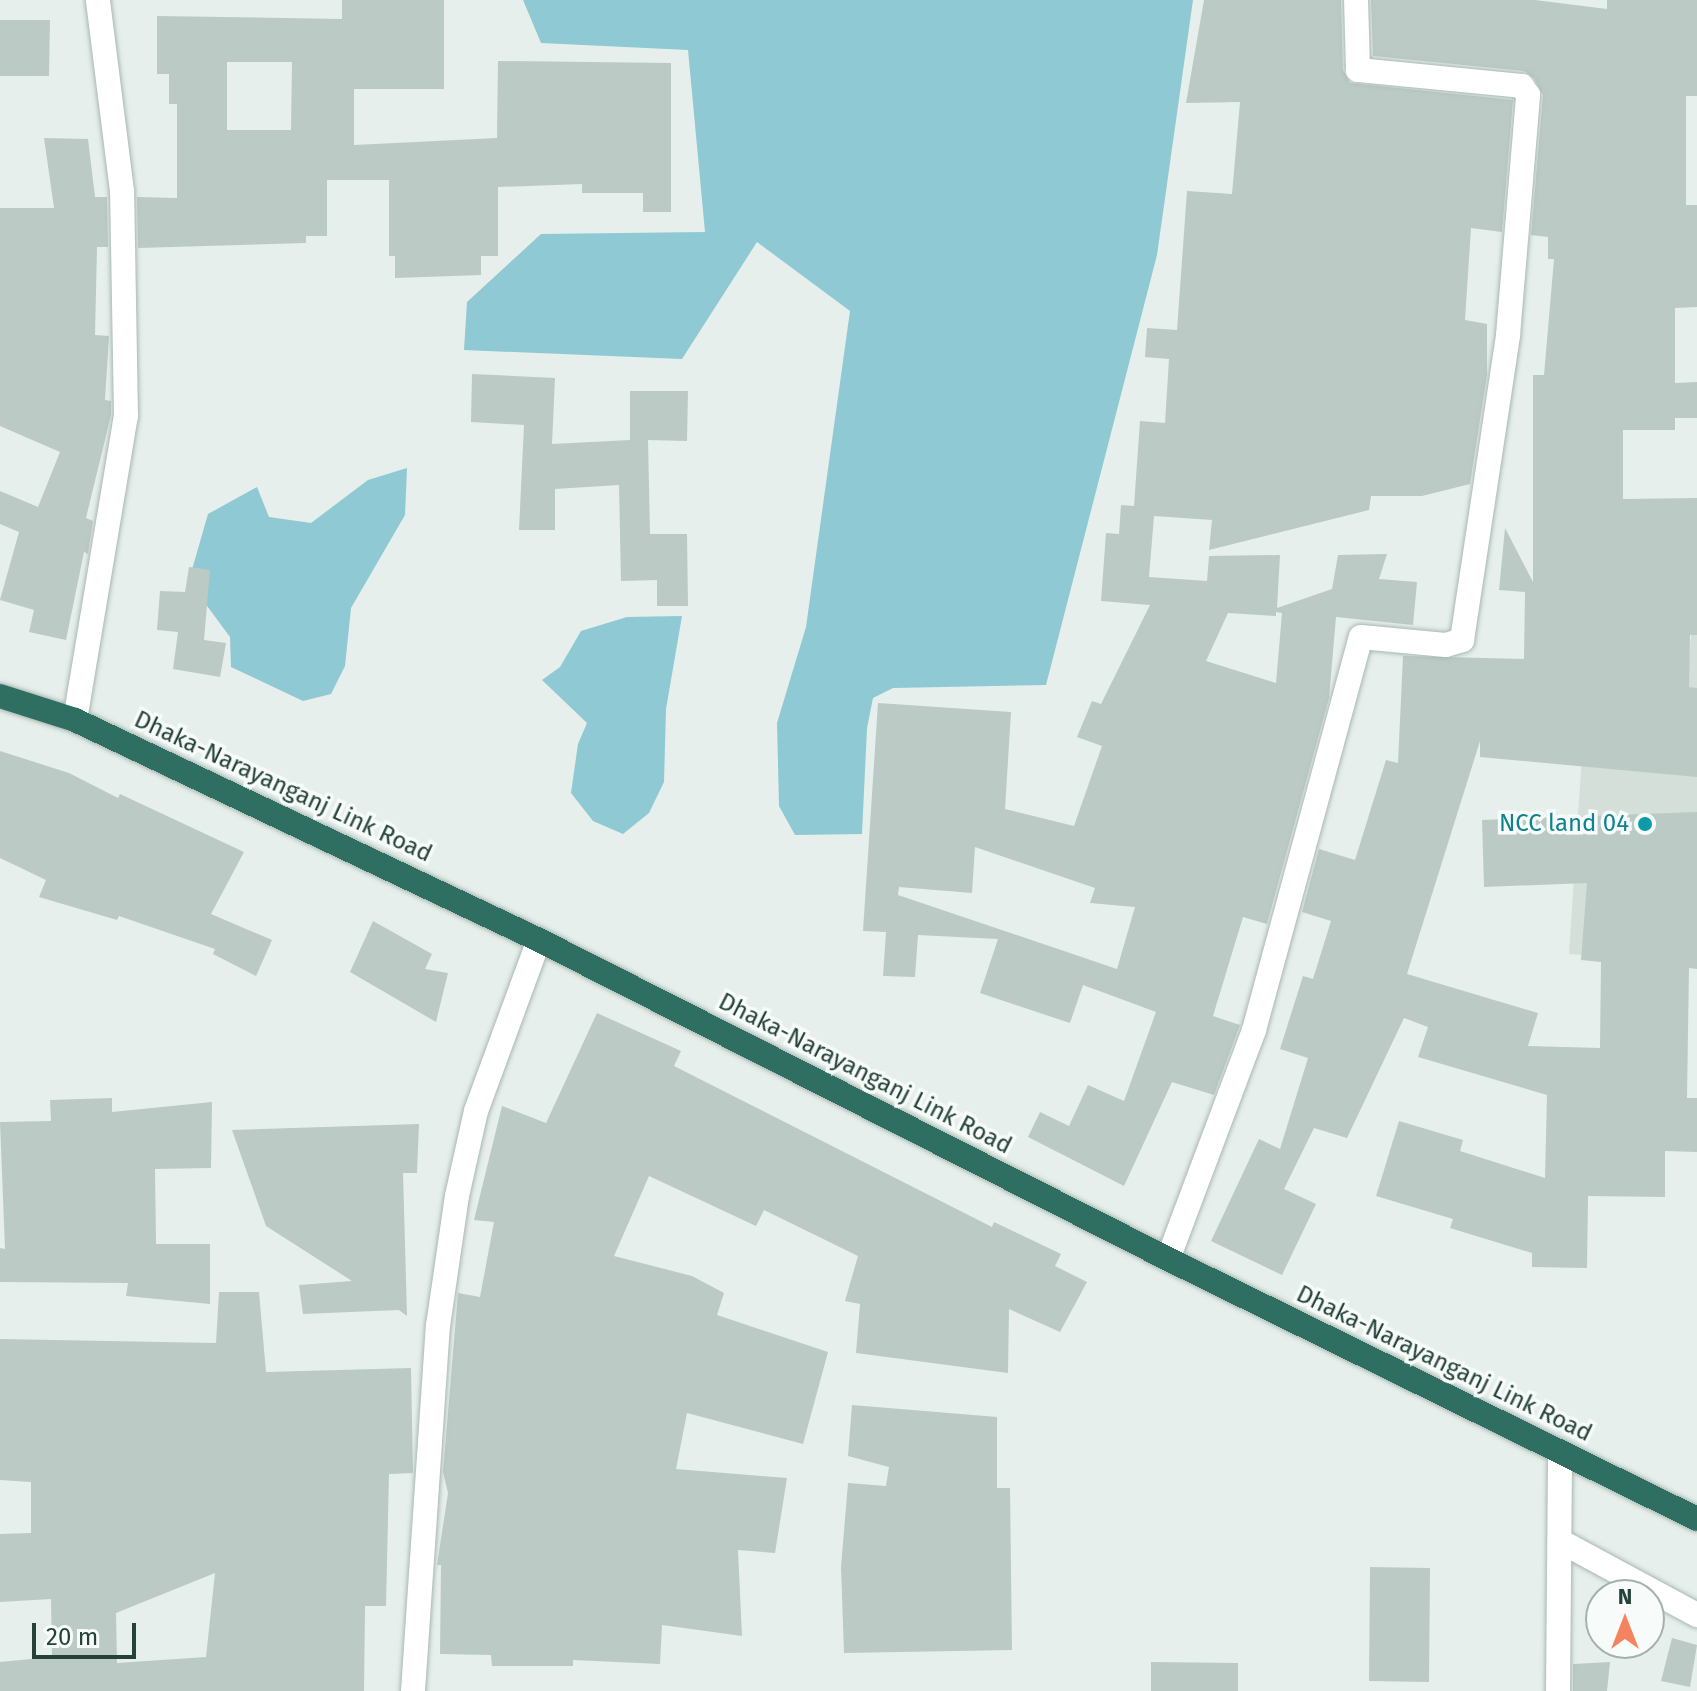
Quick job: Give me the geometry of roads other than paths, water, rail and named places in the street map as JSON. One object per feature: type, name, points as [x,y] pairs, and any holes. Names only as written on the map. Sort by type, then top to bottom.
[{"type":"highway","name":"Dhaka-Narayanganj Link Road","points":[[0,696],[75,720],[539,940],[1168,1259],[1697,1519]]},
{"type":"street","points":[[75,720],[126,416],[122,191],[98,0]]},
{"type":"street","points":[[1168,1259],[1254,1030],[1361,637],[1455,645],[1462,640],[1467,610],[1508,335],[1528,95],[1522,86],[1358,70],[1356,0]]},
{"type":"street","points":[[413,1691],[438,1326],[457,1196],[476,1111],[539,940]]},
{"type":"street","points":[[1558,1691],[1560,1453]]},
{"type":"street","points":[[1560,1541],[1697,1615]]},
{"type":"water","points":[[523,0],[1193,0],[1157,255],[1046,685],[893,688],[873,698],[867,728],[862,834],[795,835],[779,806],[777,723],[806,627],[850,311],[757,242],[682,359],[464,350],[467,302],[541,234],[705,232],[688,50],[541,43]]},
{"type":"water","points":[[407,468],[405,515],[351,608],[345,666],[331,694],[303,701],[231,667],[230,637],[199,595],[191,573],[208,514],[257,487],[269,517],[311,523],[368,480]]},
{"type":"water","points":[[682,616],[666,709],[664,782],[649,813],[623,834],[593,821],[571,793],[578,744],[587,723],[542,680],[560,667],[581,631],[627,617]]},
{"type":"place","name":"NCC land 04","points":[[1645,824]]}]
